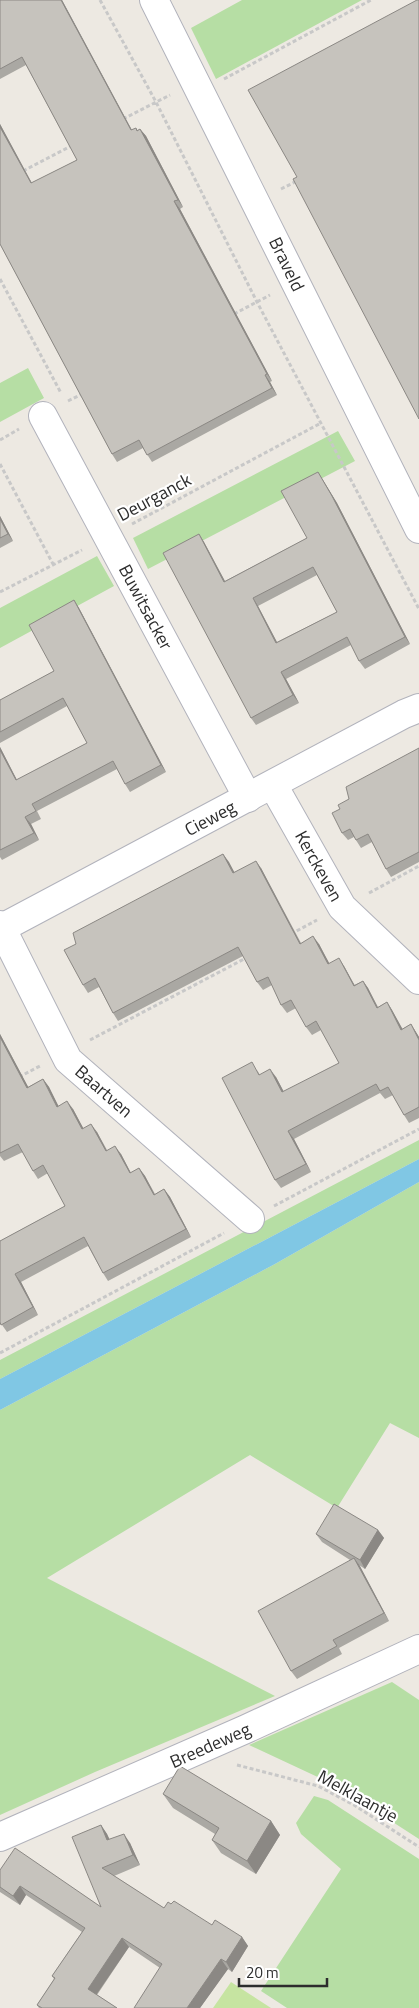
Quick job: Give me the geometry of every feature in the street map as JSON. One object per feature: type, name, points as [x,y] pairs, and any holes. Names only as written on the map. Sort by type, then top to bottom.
[{"type":"street","name":"Braveld","points":[[154,0],[419,529]]},
{"type":"street","name":"Buwitsacker","points":[[54,409],[108,537],[248,798]]},
{"type":"street","name":"Cieweg","points":[[1,927],[404,714],[419,708]]},
{"type":"street","name":"Kerckeven","points":[[273,784],[342,907],[419,980]]},
{"type":"street","name":"Baartven","points":[[1,927],[68,1060],[250,1219]]},
{"type":"street","name":"Breedeweg","points":[[0,1837],[192,1753],[419,1649]]},
{"type":"path","points":[[100,0],[156,102],[257,302],[419,608]]},
{"type":"path","points":[[121,120],[156,102],[198,87],[371,0]]},
{"type":"path","points":[[17,174],[78,142]]},
{"type":"path","points":[[256,202],[299,180]]},
{"type":"path","points":[[0,279],[54,409]]},
{"type":"path","points":[[232,315],[295,282]]},
{"type":"path","points":[[0,440],[83,394]]},
{"type":"path","name":"Deurganck","points":[[0,592],[321,424]]},
{"type":"path","points":[[0,464],[53,564]]},
{"type":"path","points":[[290,935],[419,866]]},
{"type":"path","points":[[16,1079],[246,957]]},
{"type":"path","points":[[0,1353],[419,1129]]},
{"type":"path","name":"Melklaantje","points":[[192,1753],[318,1786],[354,1805],[419,1847]]},
{"type":"green space","points":[[242,0],[362,0],[216,79],[191,28]]},
{"type":"green space","points":[[28,368],[44,398],[0,422],[0,383]]},
{"type":"green space","points":[[338,431],[355,461],[148,569],[133,538]]},
{"type":"green space","points":[[97,556],[114,586],[0,648],[0,608]]},
{"type":"green space","points":[[419,1140],[419,1159],[0,1379],[0,1360]]},
{"type":"green space","points":[[419,1182],[419,1438],[390,1423],[337,1508],[250,1455],[47,1578],[275,1696],[95,1772],[0,1815],[0,1410],[275,1264]]},
{"type":"green space","points":[[392,1682],[419,1700],[419,1839],[337,1786],[249,1745]]},
{"type":"green space","points":[[314,1796],[328,1800],[419,1859],[419,2008],[287,2008],[261,1991],[341,1869],[301,1834],[296,1823]]},
{"type":"green space","points":[[231,1982],[271,2008],[213,2008]]},
{"type":"water","points":[[419,1159],[419,1182],[275,1264],[0,1410],[0,1379]]},
{"type":"building","points":[[0,0],[61,0],[131,130],[136,128],[137,131],[140,129],[178,200],[174,201],[267,374],[265,375],[272,388],[147,455],[139,440],[112,454],[0,244],[0,127],[31,183],[77,160],[22,57],[0,69]]},
{"type":"building","points":[[419,0],[419,419],[293,179],[297,177],[248,90]]},
{"type":"building","points":[[318,472],[405,637],[359,661],[347,637],[281,672],[293,695],[251,718],[163,553],[199,534],[224,582],[307,538],[281,491]],"holes":[[[313,567],[337,612],[276,643],[253,598]]]},
{"type":"building","points":[[0,519],[8,534],[0,538]]},
{"type":"building","points":[[74,600],[161,765],[125,784],[113,761],[32,804],[36,811],[25,817],[34,833],[0,850],[0,750],[16,780],[87,743],[63,698],[0,732],[0,700],[54,671],[29,625]]},
{"type":"building","points":[[419,748],[419,852],[386,869],[368,834],[356,840],[350,829],[342,833],[332,813],[340,809],[338,805],[349,799],[346,787]]},
{"type":"building","points":[[223,854],[233,873],[256,861],[300,944],[313,936],[328,964],[339,958],[354,986],[363,981],[377,1008],[387,1002],[401,1030],[411,1024],[419,1040],[419,1107],[404,1115],[388,1087],[380,1091],[376,1084],[288,1131],[306,1164],[275,1180],[222,1078],[252,1062],[259,1075],[270,1069],[282,1092],[339,1063],[316,1021],[306,1027],[291,1000],[281,1005],[268,977],[257,982],[238,947],[113,1013],[95,978],[83,985],[64,950],[76,944],[73,933]]},
{"type":"building","points":[[0,1037],[27,1088],[43,1079],[57,1107],[67,1101],[82,1129],[91,1124],[106,1151],[115,1146],[130,1173],[139,1168],[154,1195],[164,1189],[186,1229],[103,1273],[84,1237],[15,1274],[33,1307],[1,1325],[0,1241],[65,1206],[43,1165],[33,1171],[18,1144],[0,1153]]},
{"type":"building","points":[[334,1504],[378,1530],[360,1560],[316,1534]]},
{"type":"building","points":[[354,1558],[384,1613],[333,1640],[337,1646],[291,1671],[258,1611]]},
{"type":"building","points":[[180,1766],[271,1821],[247,1861],[212,1840],[219,1828],[163,1794]]},
{"type":"building","points":[[101,1825],[107,1840],[124,1834],[133,1855],[102,1868],[164,1908],[168,1902],[171,1904],[174,1901],[212,1925],[215,1920],[242,1937],[226,1962],[221,1959],[187,2008],[134,2008],[162,1964],[122,1938],[88,1989],[117,2008],[42,2008],[37,2005],[55,1978],[52,1976],[85,1928],[20,1886],[13,1896],[0,1887],[0,1870],[15,1848],[101,1907],[72,1837]]}]
